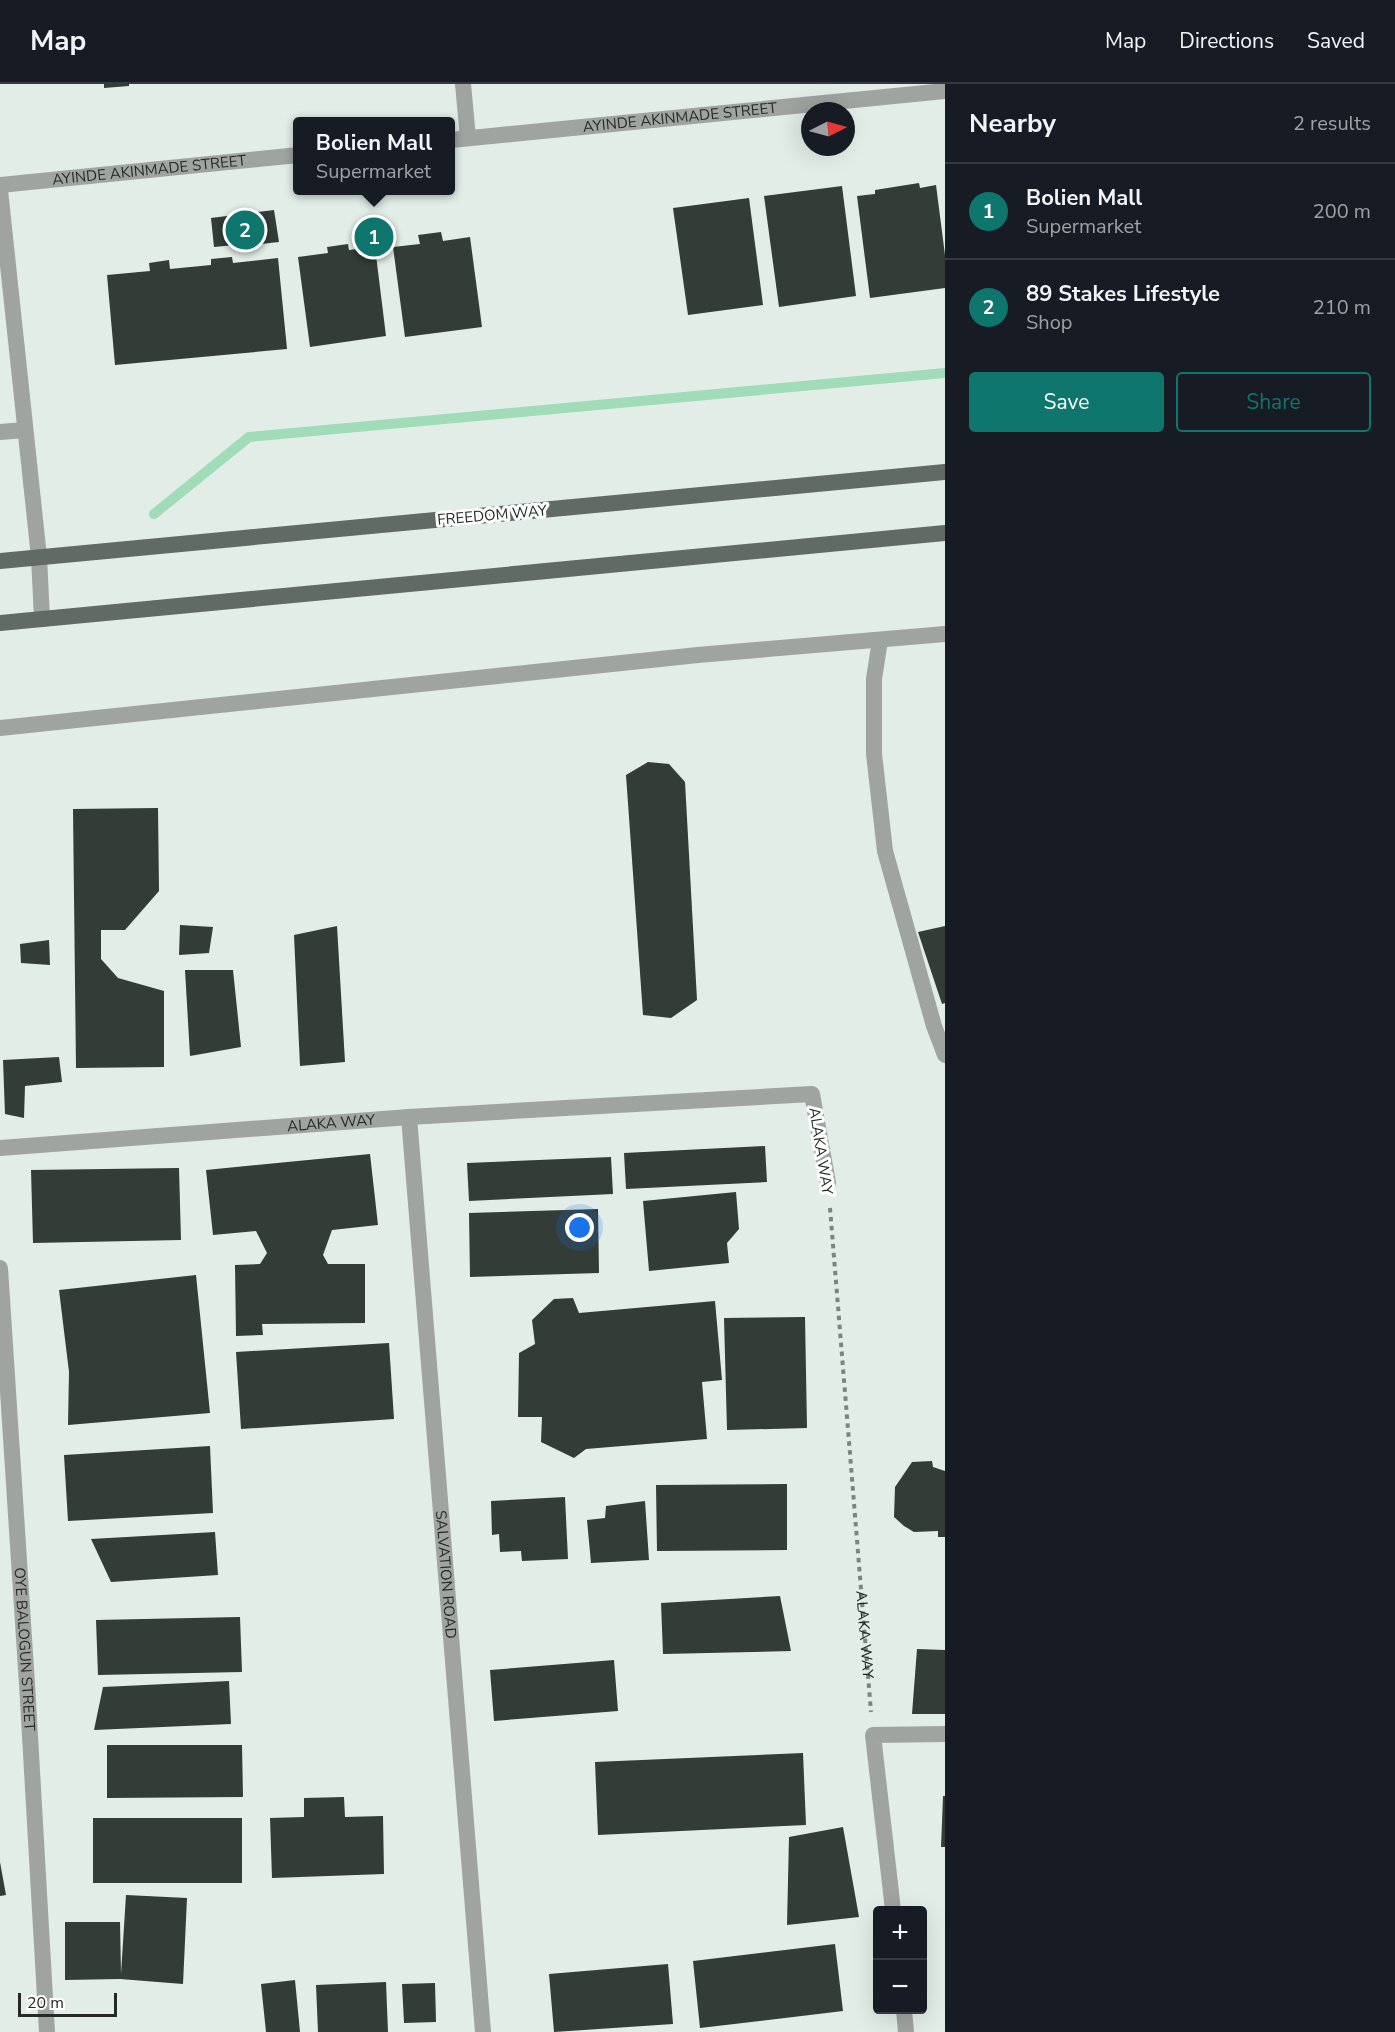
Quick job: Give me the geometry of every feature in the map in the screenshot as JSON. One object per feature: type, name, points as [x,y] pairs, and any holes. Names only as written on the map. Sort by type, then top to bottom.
[{"type":"main road","name":"FREEDOM WAY","points":[[0,561],[945,472]]},
{"type":"main road","points":[[0,622],[945,533]]},
{"type":"street","points":[[463,84],[468,138]]},
{"type":"street","name":"AYINDE AKINMADE STREET","points":[[455,139],[942,89]]},
{"type":"street","name":"AYINDE AKINMADE STREET","points":[[0,185],[293,155]]},
{"type":"street","points":[[0,190],[39,557],[42,619]]},
{"type":"street","points":[[0,432],[25,430]]},
{"type":"street","points":[[0,728],[698,655],[945,634]]},
{"type":"street","points":[[880,640],[874,679],[874,754],[885,851],[934,1026],[945,1055]]},
{"type":"street","name":"ALAKA WAY","points":[[0,1148],[409,1117],[812,1094],[828,1184]]},
{"type":"street","name":"SALVATION ROAD","points":[[409,1117],[483,2032]]},
{"type":"street","name":"OYE BALOGUN STREET","points":[[0,1268],[27,1684],[46,2032]]},
{"type":"street","points":[[892,1906],[873,1735],[945,1734]]},
{"type":"street","points":[[904,2014],[906,2032]]},
{"type":"path","name":"ALAKA WAY","points":[[828,1184],[873,1735]]},
{"type":"building","points":[[104,84],[129,84],[129,86],[104,88]]},
{"type":"building","points":[[919,183],[920,188],[936,185],[945,255],[945,288],[870,298],[857,196],[875,194],[875,190]]},
{"type":"building","points":[[842,186],[856,296],[779,307],[764,196]]},
{"type":"building","points":[[749,198],[763,305],[688,315],[673,208]]},
{"type":"building","points":[[274,210],[279,242],[214,247],[211,218]]},
{"type":"building","points":[[441,232],[443,241],[470,237],[482,327],[405,337],[393,247],[420,244],[418,235]]},
{"type":"building","points":[[348,244],[349,250],[375,247],[386,336],[310,347],[298,257],[328,253],[327,247]]},
{"type":"building","points":[[232,257],[233,263],[278,258],[287,349],[115,365],[107,275],[150,271],[149,263],[169,260],[170,269],[211,265],[211,259]]},
{"type":"building","points":[[648,762],[669,764],[685,782],[697,1000],[671,1018],[643,1015],[626,775]]},
{"type":"building","points":[[158,808],[159,891],[125,930],[101,930],[101,959],[118,978],[164,991],[164,1067],[76,1068],[73,809]]},
{"type":"building","points":[[180,925],[213,927],[209,953],[179,955]]},
{"type":"building","points":[[337,926],[345,1062],[300,1066],[294,935]]},
{"type":"building","points":[[945,926],[945,1003],[942,1004],[918,932]]},
{"type":"building","points":[[49,940],[50,965],[21,963],[20,944]]},
{"type":"building","points":[[185,970],[233,970],[241,1047],[190,1056]]},
{"type":"building","points":[[59,1057],[62,1082],[25,1086],[24,1118],[5,1114],[3,1060]]},
{"type":"building","points":[[765,1146],[767,1182],[626,1189],[624,1153]]},
{"type":"building","points":[[370,1154],[378,1225],[332,1230],[323,1255],[328,1264],[365,1264],[365,1323],[262,1324],[263,1335],[236,1336],[235,1265],[260,1264],[267,1253],[256,1231],[213,1235],[206,1170]]},
{"type":"building","points":[[611,1157],[613,1194],[469,1201],[467,1163]]},
{"type":"building","points":[[179,1168],[181,1240],[33,1243],[31,1170]]},
{"type":"building","points":[[736,1192],[739,1229],[727,1243],[729,1263],[649,1271],[643,1201]]},
{"type":"building","points":[[598,1209],[599,1273],[470,1277],[469,1213]]},
{"type":"building","points":[[196,1275],[210,1413],[68,1425],[69,1372],[59,1290]]},
{"type":"building","points":[[573,1298],[579,1313],[715,1301],[722,1380],[702,1382],[707,1439],[586,1449],[574,1458],[541,1442],[542,1417],[518,1417],[519,1353],[535,1344],[532,1320],[554,1299]]},
{"type":"building","points":[[805,1317],[807,1428],[727,1430],[724,1318]]},
{"type":"building","points":[[389,1343],[394,1419],[241,1429],[236,1352]]},
{"type":"building","points":[[210,1446],[213,1513],[68,1521],[64,1455]]},
{"type":"building","points":[[932,1461],[933,1467],[945,1471],[945,1537],[938,1537],[938,1531],[914,1532],[894,1517],[895,1487],[912,1462]]},
{"type":"building","points":[[787,1484],[787,1550],[657,1551],[656,1485]]},
{"type":"building","points":[[565,1497],[568,1559],[522,1561],[521,1551],[500,1552],[499,1534],[492,1535],[491,1501]]},
{"type":"building","points":[[645,1501],[649,1560],[591,1563],[587,1520],[605,1518],[606,1506]]},
{"type":"building","points":[[215,1532],[218,1575],[111,1582],[91,1539]]},
{"type":"building","points":[[780,1596],[791,1651],[663,1654],[661,1603]]},
{"type":"building","points":[[240,1617],[242,1672],[98,1675],[96,1620]]},
{"type":"building","points":[[917,1649],[945,1650],[945,1714],[912,1714]]},
{"type":"building","points":[[614,1660],[618,1711],[494,1721],[490,1670]]},
{"type":"building","points":[[229,1681],[231,1724],[94,1730],[103,1687]]},
{"type":"building","points":[[107,1745],[242,1745],[243,1797],[107,1798]]},
{"type":"building","points":[[803,1753],[806,1825],[598,1835],[595,1762]]},
{"type":"building","points":[[943,1796],[945,1796],[945,1847],[941,1847]]},
{"type":"building","points":[[344,1797],[345,1817],[383,1816],[384,1874],[272,1878],[270,1818],[304,1817],[304,1798]]},
{"type":"building","points":[[93,1818],[242,1818],[242,1883],[93,1883]]},
{"type":"building","points":[[843,1827],[859,1917],[787,1925],[789,1837]]},
{"type":"building","points":[[0,1862],[6,1895],[0,1896]]},
{"type":"building","points":[[126,1895],[187,1898],[183,1984],[120,1979],[65,1980],[65,1922],[120,1922],[121,1974]]},
{"type":"building","points":[[835,1944],[843,2011],[700,2028],[693,1961]]},
{"type":"building","points":[[668,1964],[673,2024],[554,2032],[549,1974]]},
{"type":"building","points":[[295,1980],[300,2032],[266,2032],[261,1984]]},
{"type":"building","points":[[386,1982],[388,2032],[318,2032],[316,1985]]},
{"type":"building","points":[[435,1983],[436,2022],[404,2023],[402,1984]]},
{"type":"waterway","points":[[154,514],[249,437],[945,373]]},
{"type":"place","name":"89 Stakes Lifestyle","points":[[245,230]]},
{"type":"place","name":"Bolien Mall","points":[[374,237]]}]
